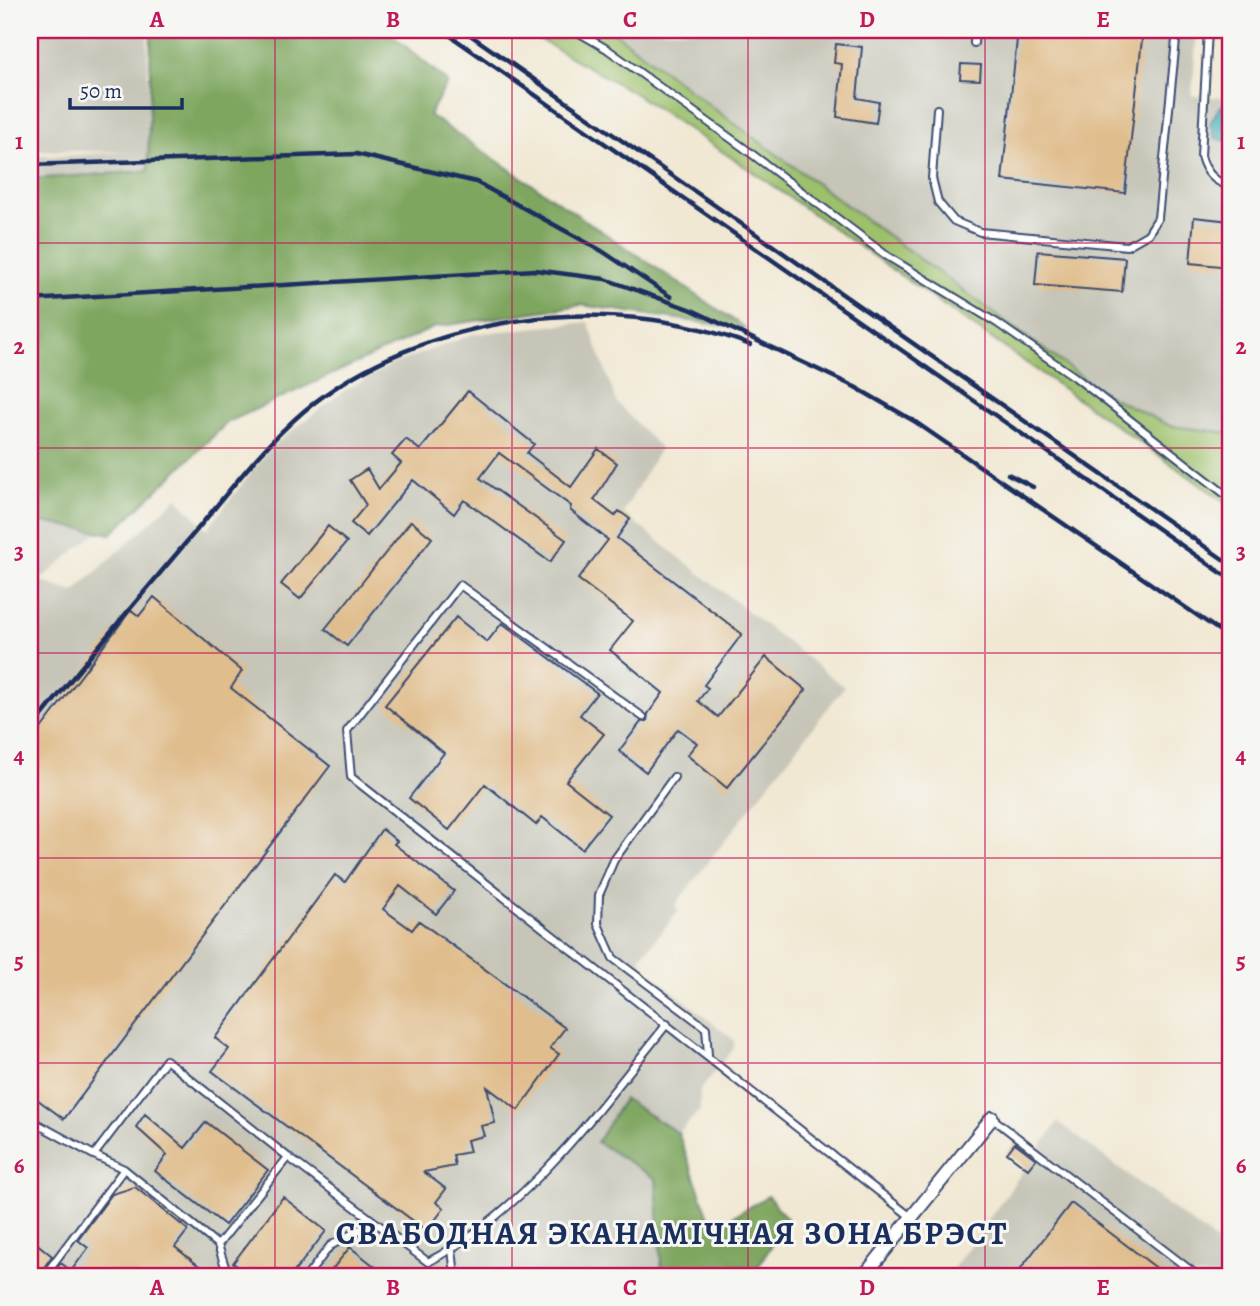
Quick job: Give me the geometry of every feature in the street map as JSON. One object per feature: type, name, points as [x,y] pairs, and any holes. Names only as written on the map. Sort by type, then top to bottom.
[{"type":"street","points":[[864,1276],[992,1118]]},
{"type":"lane","points":[[574,30],[607,49],[744,148],[867,242],[1057,364],[1230,498]]},
{"type":"lane","points":[[974,43],[975,30]]},
{"type":"lane","points":[[937,109],[932,178],[938,202],[954,221],[980,232],[1127,246],[1148,234],[1158,218],[1177,30]]},
{"type":"lane","points":[[1208,30],[1201,156],[1207,172],[1221,184],[1230,186]]},
{"type":"lane","points":[[643,717],[460,585],[347,731],[351,777],[911,1217]]},
{"type":"lane","points":[[674,777],[614,860],[599,895],[598,924],[613,958],[706,1028],[708,1055]]},
{"type":"lane","points":[[94,1155],[166,1060],[288,1157],[428,1262],[452,1249],[552,1166],[667,1024]]},
{"type":"lane","points":[[992,1118],[1198,1276]]},
{"type":"lane","points":[[30,1121],[124,1169],[218,1245],[228,1276]]},
{"type":"lane","points":[[218,1245],[288,1157]]},
{"type":"lane","points":[[44,1276],[124,1169]]},
{"type":"lane","points":[[307,1276],[330,1246],[374,1222]]},
{"type":"lane","points":[[452,1249],[455,1276]]},
{"type":"shaded area","points":[[30,30],[147,30],[149,170],[182,461],[39,581],[74,592],[177,498],[207,529],[271,447],[345,390],[393,364],[473,334],[588,322],[617,403],[660,448],[623,513],[844,687],[675,905],[679,911],[640,958],[648,971],[734,1040],[734,1048],[700,1090],[700,1110],[678,1134],[730,1276],[30,1276],[30,157],[131,152],[30,150]]},
{"type":"shaded area","points":[[611,30],[1197,30],[1192,96],[1230,98],[1230,433],[1171,427],[1105,394],[720,113]]},
{"type":"shaded area","points":[[1058,1122],[1230,1252],[1230,1276],[948,1276]]},
{"type":"green space","points":[[151,30],[386,30],[448,82],[429,115],[747,329],[581,305],[435,327],[228,422],[111,534],[30,520],[30,179],[148,171]]},
{"type":"green space","points":[[523,30],[611,30],[720,113],[1105,394],[1170,426],[1230,433],[1230,505],[753,172],[634,93]]},
{"type":"green space","points":[[624,1099],[678,1133],[713,1228],[768,1196],[788,1220],[752,1276],[662,1276],[656,1179],[597,1142]]},
{"type":"water","points":[[1230,102],[1230,142],[1215,138],[1210,123],[1219,108]]},
{"type":"building","points":[[1018,30],[1143,30],[1125,193],[1002,180]]},
{"type":"building","points":[[836,44],[862,47],[857,98],[879,102],[876,123],[837,117],[842,64],[834,63]]},
{"type":"building","points":[[961,64],[981,65],[980,80],[960,79]]},
{"type":"building","points":[[1194,217],[1230,221],[1230,267],[1190,263]]},
{"type":"building","points":[[1038,251],[1125,258],[1122,292],[1035,285]]},
{"type":"building","points":[[468,391],[534,444],[527,453],[571,487],[598,449],[617,463],[594,500],[615,516],[619,511],[630,519],[617,538],[742,634],[704,685],[708,688],[698,701],[718,717],[766,657],[806,690],[727,788],[687,755],[697,743],[678,729],[646,772],[619,751],[641,722],[647,721],[648,714],[663,693],[610,650],[633,621],[578,579],[608,540],[570,510],[571,506],[499,453],[480,478],[566,540],[550,562],[464,500],[454,514],[413,480],[367,536],[351,523],[366,505],[350,480],[367,469],[379,489],[401,463],[392,455],[406,439],[420,450]]},
{"type":"building","points":[[411,521],[432,538],[347,646],[325,629]]},
{"type":"building","points":[[328,526],[347,542],[300,599],[281,584]]},
{"type":"building","points":[[154,597],[242,671],[231,688],[330,766],[64,1119],[30,1094],[30,743],[131,610],[139,616]]},
{"type":"building","points":[[456,617],[487,642],[502,623],[597,693],[580,715],[604,734],[566,781],[609,815],[582,849],[542,817],[536,825],[485,784],[449,830],[409,798],[444,753],[385,705]]},
{"type":"building","points":[[382,829],[397,841],[394,844],[454,891],[436,914],[400,886],[383,909],[412,930],[419,921],[565,1028],[550,1048],[559,1054],[518,1110],[487,1087],[495,1123],[481,1126],[484,1136],[467,1140],[470,1152],[453,1155],[455,1166],[424,1172],[446,1189],[436,1202],[444,1208],[427,1231],[212,1071],[229,1049],[215,1038],[335,875],[345,882]]},
{"type":"building","points":[[145,1114],[185,1148],[206,1122],[268,1170],[225,1225],[155,1171],[167,1155],[136,1127]]},
{"type":"building","points":[[1015,1143],[1036,1159],[1028,1169],[1007,1153]]},
{"type":"building","points":[[135,1187],[188,1230],[175,1247],[199,1266],[191,1276],[51,1276],[61,1263],[71,1271],[88,1248],[78,1240],[112,1194]]},
{"type":"building","points":[[283,1197],[326,1231],[291,1276],[250,1276],[233,1263]]},
{"type":"building","points":[[1071,1203],[1167,1276],[1015,1276]]},
{"type":"building","points":[[30,1238],[52,1256],[38,1276],[30,1276]]},
{"type":"building","points":[[350,1247],[387,1276],[327,1276]]},
{"type":"railway","points":[[442,30],[1230,579]]},
{"type":"railway","points":[[463,30],[1230,564]]},
{"type":"railway","points":[[30,165],[356,154],[476,182],[602,251],[671,297]]},
{"type":"railway","points":[[30,300],[535,270],[605,279],[692,310],[855,387],[914,421],[1230,638]]},
{"type":"railway","points":[[30,731],[260,454],[304,411],[351,378],[403,352],[459,333],[518,321],[578,316],[638,318],[695,328],[750,345]]},
{"type":"railway","points":[[1008,474],[1033,487]]},
{"type":"district","name":"СВАБОДНАЯ ЭКАНАМІЧНАЯ ЗОНА БРЭСТ","points":[[672,1233]]}]
